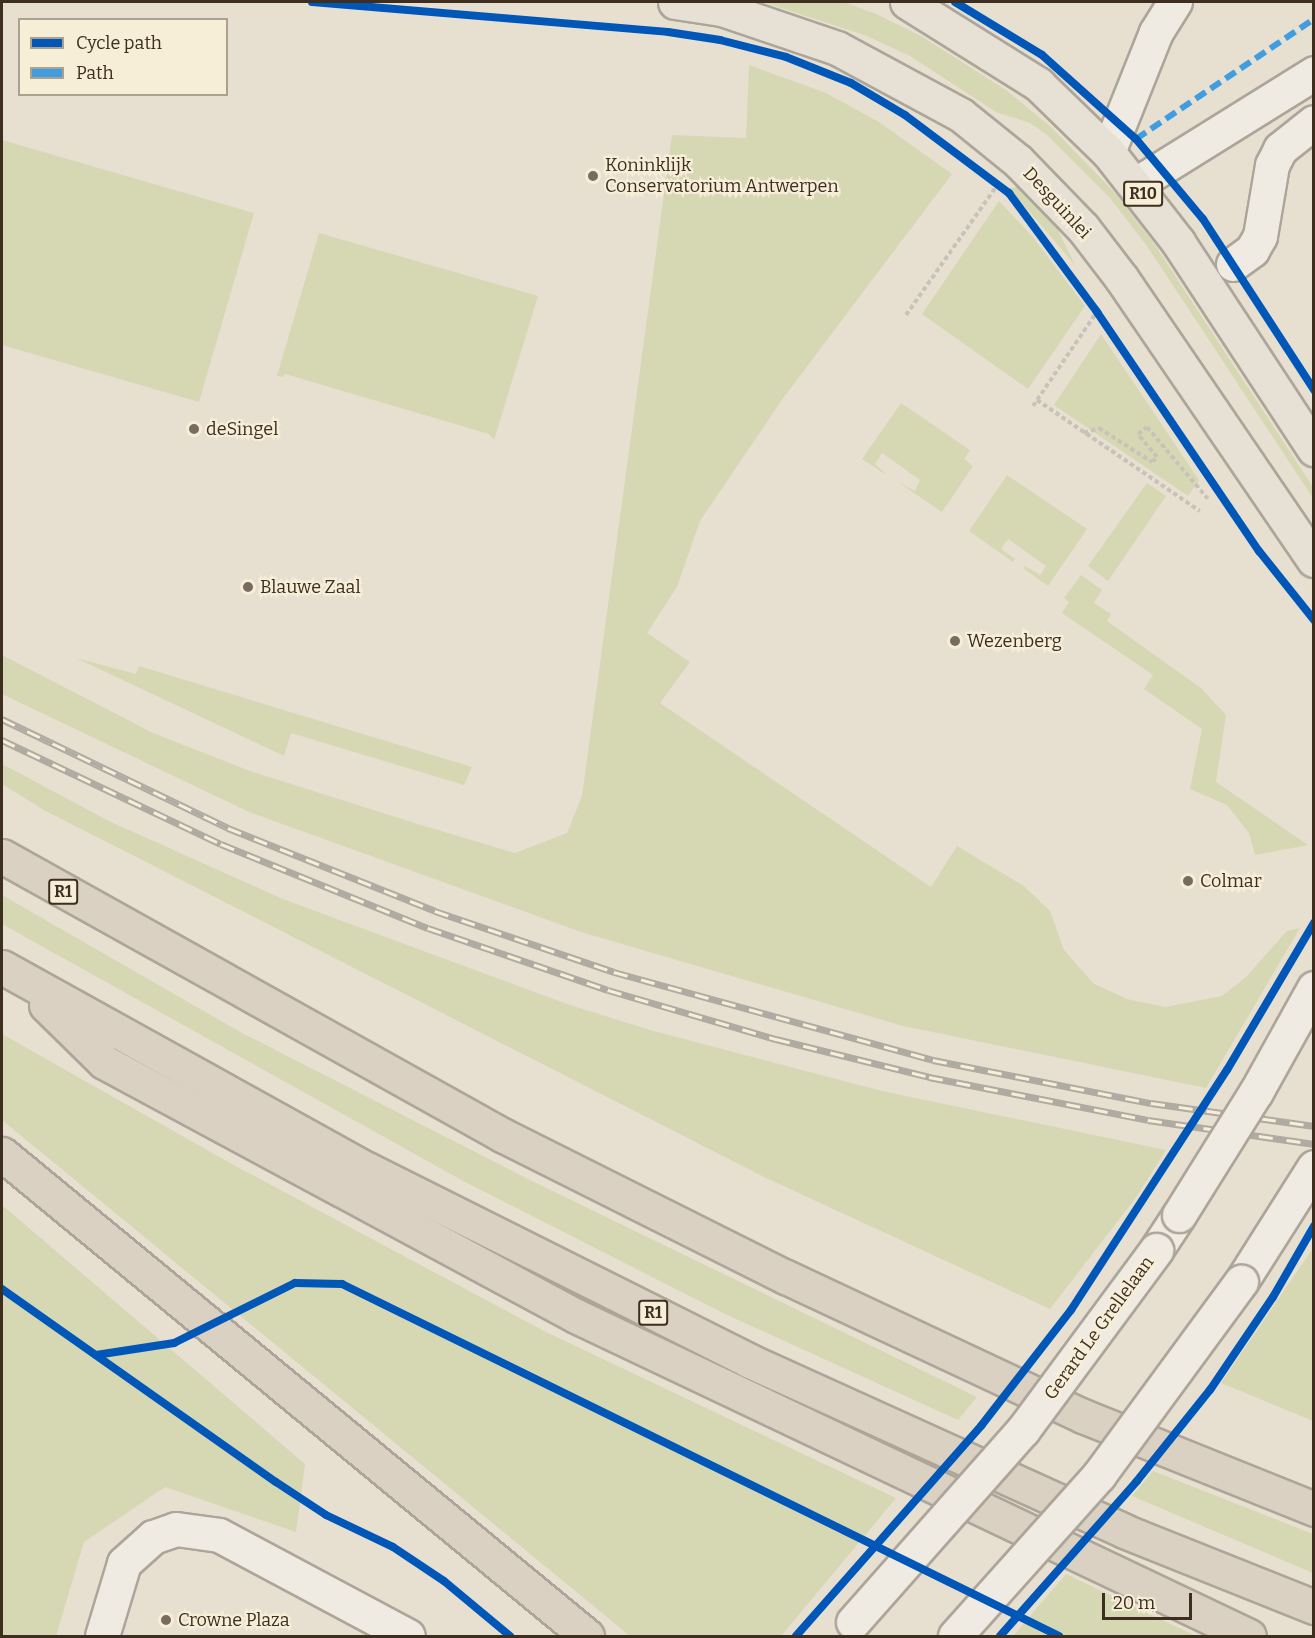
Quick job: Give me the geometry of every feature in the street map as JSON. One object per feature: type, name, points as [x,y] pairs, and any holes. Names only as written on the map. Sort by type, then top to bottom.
[{"type":"highway","name":"R1","points":[[2,856],[504,1136],[786,1278],[1083,1416],[1314,1509]]},
{"type":"highway","name":"R1","points":[[8,971],[367,1169],[750,1361],[1124,1531],[1314,1606]]},
{"type":"highway","points":[[8,971],[104,1062],[534,1293],[1249,1636]]},
{"type":"highway","points":[[2,1154],[587,1636]]},
{"type":"main road","name":"Desguinlei","points":[[675,2],[722,9],[837,48],[961,116],[1018,161],[1083,228],[1122,279],[1314,560]]},
{"type":"main road","name":"R10","points":[[907,2],[1038,84],[1108,152],[1136,184],[1314,449]]},
{"type":"street","points":[[1108,152],[1156,32],[1175,2]]},
{"type":"street","points":[[1136,184],[1314,73]]},
{"type":"street","points":[[1233,264],[1252,250],[1260,236],[1272,165],[1280,149],[1314,122]]},
{"type":"street","name":"Gerard Le Grellelaan","points":[[847,1629],[1023,1430],[1156,1250],[1256,1092],[1314,988]]},
{"type":"street","points":[[955,1636],[1099,1475],[1241,1282],[1314,1167]]},
{"type":"street","points":[[102,1636],[124,1563],[153,1537],[176,1529],[219,1535],[408,1636]]},
{"type":"path","points":[[989,176],[1009,193]]},
{"type":"path","points":[[906,315],[998,184]]},
{"type":"path","points":[[1090,303],[1104,322]]},
{"type":"path","points":[[1033,406],[1097,312]]},
{"type":"path","points":[[1037,400],[1200,511]]},
{"type":"path","points":[[1084,433],[1099,428],[1152,462],[1158,457],[1138,434],[1147,427],[1208,499]]},
{"type":"green space","points":[[763,2],[844,2],[876,14],[921,36],[1006,90],[1051,127],[1115,193],[1153,242],[1313,487],[1313,498],[1147,246],[1110,198],[1046,134],[1030,123],[996,112],[910,56],[867,36]]},
{"type":"green space","points":[[749,65],[826,93],[879,122],[952,174],[781,401],[700,521],[677,587],[647,633],[690,662],[660,703],[931,887],[957,846],[1024,886],[1050,911],[1064,950],[1093,983],[1127,999],[1165,1007],[1222,996],[1246,977],[1287,931],[1300,928],[1206,1088],[903,1026],[581,932],[249,812],[2,694],[2,655],[153,733],[250,771],[421,825],[515,853],[567,833],[582,796],[672,135],[746,138]]},
{"type":"green space","points":[[2,140],[254,213],[199,402],[2,345]]},
{"type":"green space","points":[[1024,186],[1053,220],[1075,265],[1010,189]]},
{"type":"green space","points":[[999,201],[1032,236],[1085,306],[1028,389],[922,314]]},
{"type":"green space","points":[[319,233],[538,296],[494,440],[489,434],[285,374],[283,377],[277,376]]},
{"type":"green space","points":[[1101,334],[1199,480],[1188,496],[1054,405]]},
{"type":"green space","points":[[901,403],[970,450],[964,459],[973,466],[942,512],[898,482],[915,491],[920,480],[882,453],[875,464],[888,476],[862,459]]},
{"type":"green space","points":[[1007,475],[1087,529],[1048,586],[1023,568],[1025,566],[1040,575],[1046,566],[1008,539],[1001,549],[1015,559],[1013,562],[969,531]]},
{"type":"green space","points":[[1147,483],[1166,496],[1108,581],[1088,566]]},
{"type":"green space","points":[[1081,575],[1102,590],[1094,603],[1111,614],[1107,621],[1201,688],[1226,715],[1216,782],[1308,845],[1255,855],[1249,833],[1227,805],[1190,789],[1202,729],[1144,689],[1153,675],[1062,613],[1069,602],[1064,598]]},
{"type":"green space","points":[[76,658],[136,674],[139,666],[472,767],[464,785],[291,733],[284,756]]},
{"type":"green space","points":[[2,764],[111,822],[283,899],[567,1004],[650,1030],[882,1091],[1166,1150],[1137,1196],[1050,1309],[766,1178],[44,810],[2,784]]},
{"type":"green space","points":[[2,895],[242,1033],[532,1181],[977,1397],[958,1420],[725,1314],[465,1182],[2,924]]},
{"type":"green space","points":[[2,1034],[230,1163],[544,1331],[896,1498],[781,1636],[630,1636],[2,1120]]},
{"type":"green space","points":[[2,1205],[305,1464],[296,1532],[165,1487],[84,1542],[56,1636],[2,1636]]},
{"type":"green space","points":[[1313,1248],[1313,1421],[1221,1383]]},
{"type":"green space","points":[[1153,1471],[1313,1534],[1313,1573],[1132,1496]]},
{"type":"green space","points":[[1066,1574],[1196,1636],[1013,1636]]},
{"type":"railway","points":[[2,719],[228,828],[435,911],[614,972],[933,1060],[1151,1103],[1314,1126]]},
{"type":"railway","points":[[2,740],[221,844],[428,928],[608,990],[776,1039],[929,1077],[1148,1120],[1314,1144]]},
{"type":"marked path","points":[[1136,139],[1314,19]]},
{"type":"cycle path","points":[[312,2],[668,32],[720,40],[786,57],[851,83],[905,115],[1009,193],[1097,312],[1259,551],[1314,620]]},
{"type":"cycle path","points":[[955,2],[1042,55],[1136,139],[1203,219],[1314,390]]},
{"type":"cycle path","points":[[796,1636],[981,1426],[1071,1310],[1227,1070],[1314,923]]},
{"type":"cycle path","points":[[1000,1636],[1137,1481],[1210,1390],[1273,1297],[1314,1226]]},
{"type":"cycle path","points":[[96,1355],[174,1343],[295,1283],[342,1284],[1059,1636]]},
{"type":"cycle path","points":[[2,1289],[276,1482],[326,1515],[393,1547],[444,1581],[510,1636]]},
{"type":"place","name":"Koninklijk Conservatorium Antwerpen","points":[[593,176]]},
{"type":"place","name":"deSingel","points":[[194,429]]},
{"type":"place","name":"Blauwe Zaal","points":[[248,587]]},
{"type":"place","name":"Wezenberg","points":[[955,641]]},
{"type":"place","name":"Colmar","points":[[1188,881]]},
{"type":"place","name":"Crowne Plaza","points":[[166,1620]]}]
